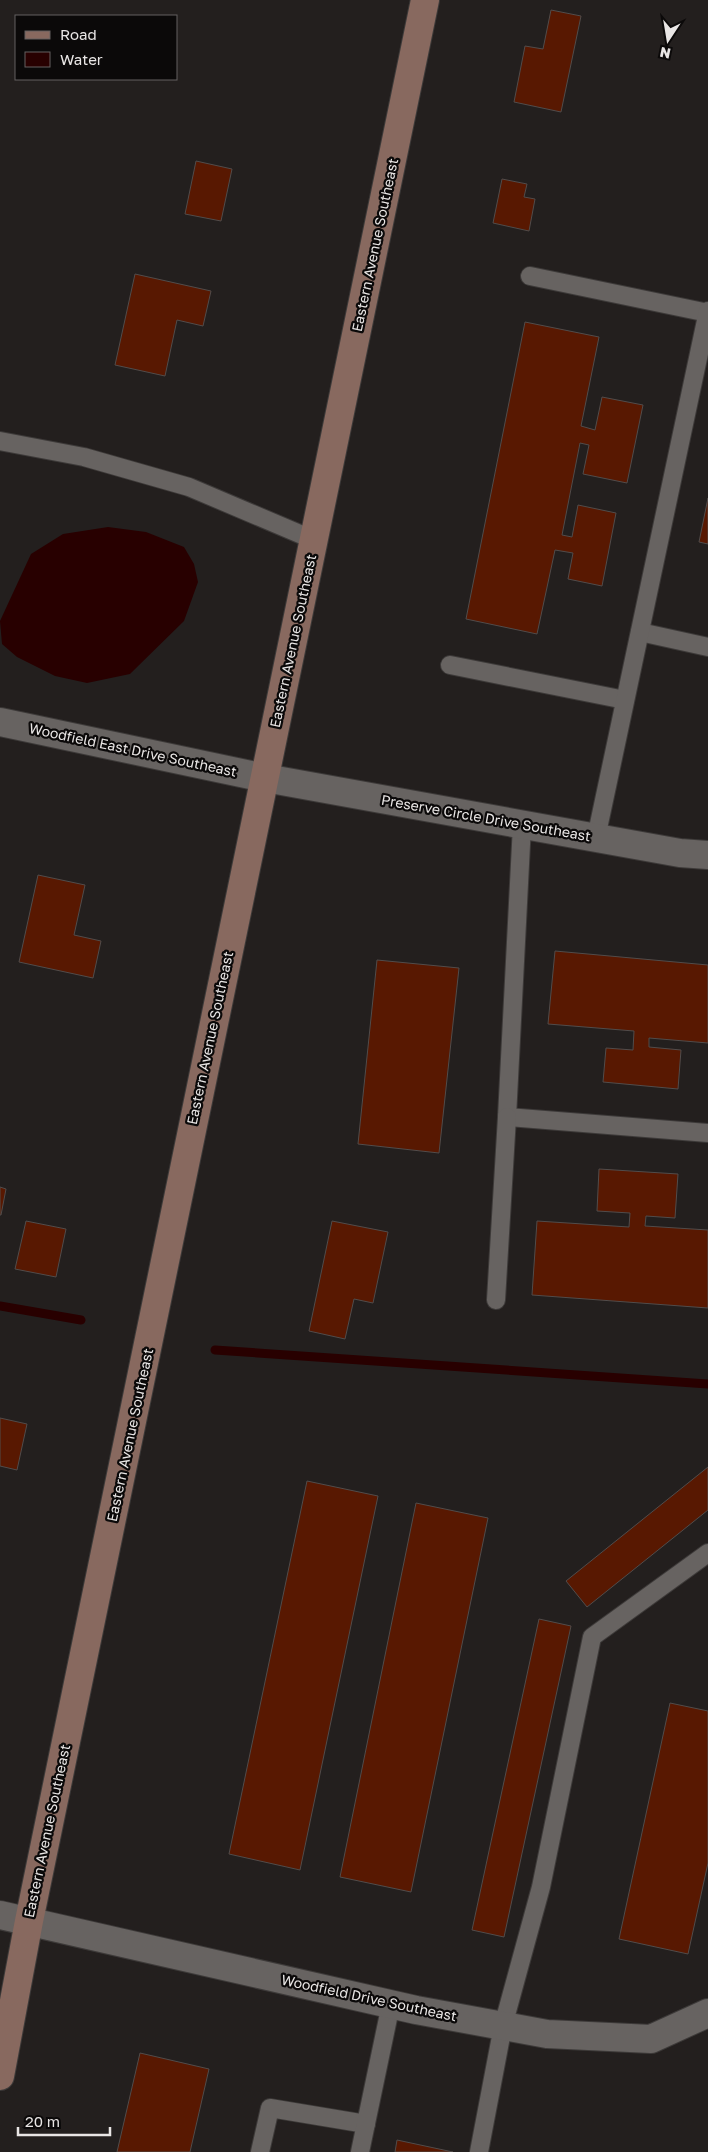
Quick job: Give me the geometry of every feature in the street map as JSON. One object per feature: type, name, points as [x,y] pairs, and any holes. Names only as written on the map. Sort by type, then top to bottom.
[{"type":"street","name":"Eastern Avenue Southeast","points":[[0,2076],[28,1921],[148,1348],[216,1007],[425,0]]},
{"type":"street","name":"Woodfield East Drive Southeast","points":[[0,722],[265,778]]},
{"type":"street","name":"Preserve Circle Drive Southeast","points":[[265,778],[680,853],[708,855]]},
{"type":"street","name":"Woodfield Drive Southeast","points":[[0,1915],[391,2004],[547,2034],[651,2039],[708,2013]]},
{"type":"lane","points":[[530,276],[708,312],[596,838]]},
{"type":"lane","points":[[0,441],[84,457],[189,487],[314,540]]},
{"type":"lane","points":[[640,632],[708,647]]},
{"type":"lane","points":[[450,665],[625,700]]},
{"type":"lane","points":[[496,1300],[522,825]]},
{"type":"lane","points":[[507,1117],[708,1133]]},
{"type":"lane","points":[[479,2152],[503,2026],[541,1887],[592,1637],[708,1552]]},
{"type":"lane","points":[[360,2152],[391,2004]]},
{"type":"lane","points":[[260,2152],[270,2108],[366,2124]]},
{"type":"water","points":[[108,527],[146,532],[184,547],[194,564],[198,582],[184,621],[130,674],[87,683],[55,676],[17,657],[2,644],[0,621],[31,554],[63,534]]},
{"type":"building","points":[[551,10],[581,16],[561,112],[514,102],[525,46],[543,49]]},
{"type":"building","points":[[196,161],[232,169],[221,221],[185,214]]},
{"type":"building","points":[[502,179],[527,184],[524,197],[535,199],[529,231],[493,223]]},
{"type":"building","points":[[135,274],[211,291],[203,326],[177,320],[165,376],[115,365]]},
{"type":"building","points":[[525,322],[599,337],[581,426],[595,430],[602,397],[643,405],[627,483],[583,474],[589,445],[580,443],[562,535],[572,537],[578,505],[616,513],[602,586],[568,579],[573,553],[555,550],[537,634],[466,619]]},
{"type":"building","points":[[708,498],[708,544],[699,542]]},
{"type":"building","points":[[38,875],[85,885],[74,935],[101,941],[93,978],[19,962]]},
{"type":"building","points":[[555,951],[708,965],[708,1043],[649,1038],[649,1047],[681,1050],[678,1089],[603,1082],[606,1048],[633,1050],[634,1031],[548,1024]]},
{"type":"building","points":[[377,960],[459,968],[439,1153],[358,1144]]},
{"type":"building","points":[[599,1169],[678,1174],[675,1218],[646,1216],[645,1226],[708,1230],[708,1308],[532,1295],[537,1221],[629,1227],[630,1213],[597,1211]]},
{"type":"building","points":[[0,1187],[6,1189],[1,1215],[0,1215]]},
{"type":"building","points":[[26,1221],[66,1229],[56,1277],[15,1269]]},
{"type":"building","points":[[332,1221],[388,1232],[373,1303],[354,1299],[345,1339],[309,1331]]},
{"type":"building","points":[[0,1418],[27,1424],[17,1470],[0,1466]]},
{"type":"building","points":[[708,1467],[708,1510],[587,1607],[566,1581]]},
{"type":"building","points":[[307,1481],[378,1496],[300,1870],[229,1854]]},
{"type":"building","points":[[416,1503],[488,1518],[411,1892],[340,1877]]},
{"type":"building","points":[[539,1619],[571,1626],[504,1937],[472,1930]]},
{"type":"building","points":[[670,1703],[708,1711],[708,1863],[688,1954],[619,1939]]},
{"type":"building","points":[[140,2053],[209,2069],[190,2152],[117,2152]]},
{"type":"building","points":[[397,2140],[453,2152],[395,2152]]},
{"type":"waterway","points":[[0,1306],[81,1320]]},
{"type":"waterway","points":[[215,1350],[708,1384]]}]
